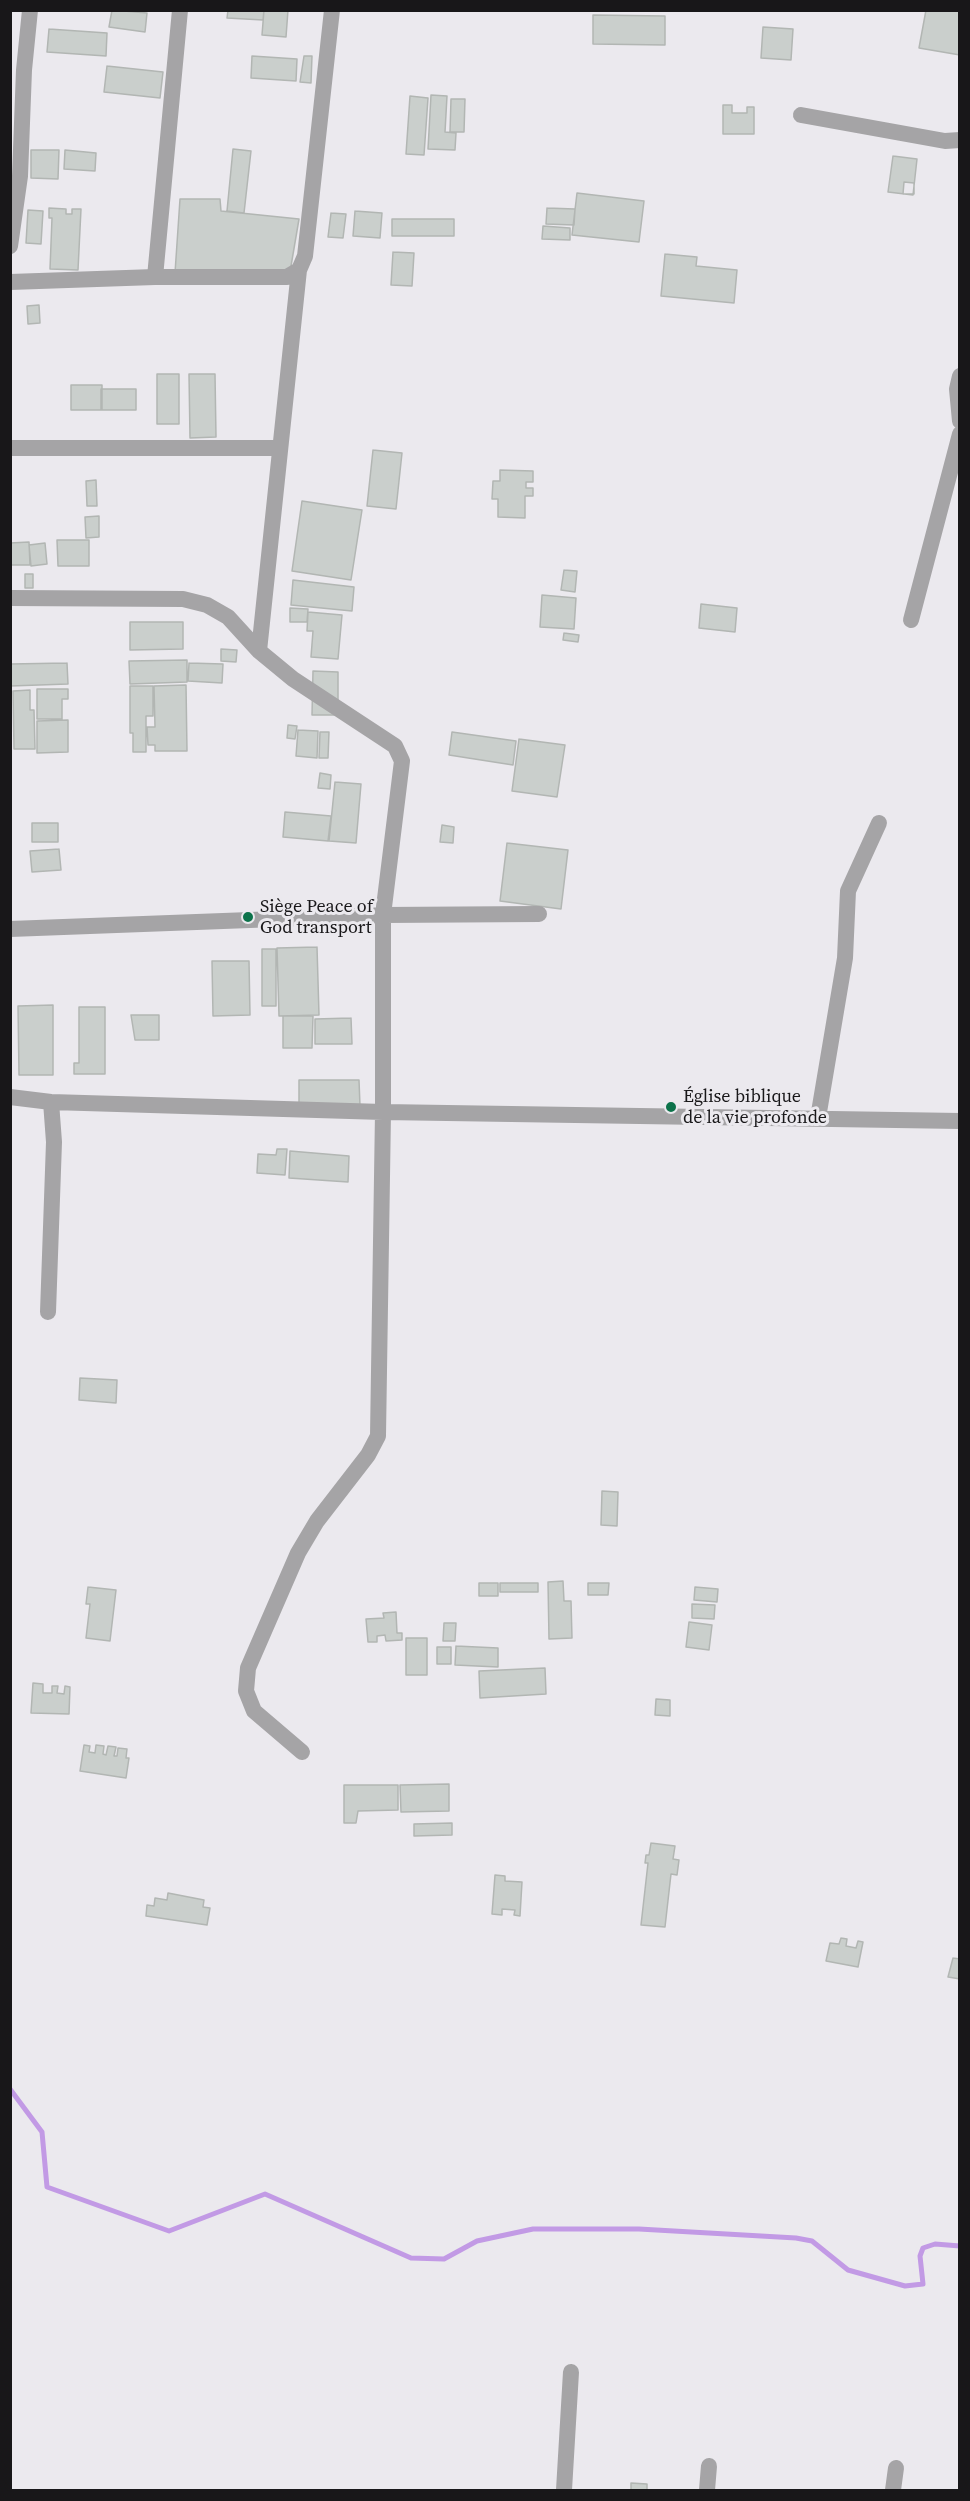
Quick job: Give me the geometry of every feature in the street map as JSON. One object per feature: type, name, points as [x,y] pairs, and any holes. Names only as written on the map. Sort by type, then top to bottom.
[{"type":"street","points":[[10,246],[20,176],[24,70],[30,10]]},
{"type":"street","points":[[155,277],[180,10]]},
{"type":"street","points":[[260,651],[299,270],[305,256],[332,10]]},
{"type":"street","points":[[801,115],[945,141],[960,140]]},
{"type":"street","points":[[10,282],[155,277],[287,276],[299,270]]},
{"type":"street","points":[[960,376],[957,389],[960,421]]},
{"type":"street","points":[[911,620],[960,434]]},
{"type":"street","points":[[10,448],[280,448]]},
{"type":"street","points":[[10,598],[183,599],[207,605],[228,617],[260,651],[294,679],[395,746],[402,761],[383,915],[383,1112],[378,1436],[368,1455],[317,1521],[298,1553],[249,1668],[246,1691],[254,1711],[302,1752]]},
{"type":"street","points":[[818,1118],[845,958],[848,891],[879,823]]},
{"type":"street","points":[[10,929],[383,915],[539,914]]},
{"type":"street","points":[[10,1097],[51,1102],[383,1112],[960,1121]]},
{"type":"street","points":[[48,1312],[54,1142],[51,1102]]},
{"type":"street","points":[[564,2490],[571,2372]]},
{"type":"street","points":[[707,2490],[710,2466]]},
{"type":"street","points":[[893,2490],[896,2469]]},
{"type":"building","points":[[112,10],[147,13],[145,32],[109,27]]},
{"type":"building","points":[[228,10],[264,10],[263,20],[227,18]]},
{"type":"building","points":[[264,10],[288,10],[286,37],[262,35]]},
{"type":"building","points":[[926,10],[960,10],[960,55],[919,48]]},
{"type":"building","points":[[593,15],[665,16],[665,45],[593,44]]},
{"type":"building","points":[[763,27],[793,29],[791,60],[761,58]]},
{"type":"building","points":[[49,29],[107,33],[106,56],[47,52]]},
{"type":"building","points":[[252,56],[297,59],[296,81],[251,78]]},
{"type":"building","points":[[304,56],[312,56],[311,83],[300,82]]},
{"type":"building","points":[[107,66],[163,72],[160,98],[104,92]]},
{"type":"building","points":[[431,95],[447,96],[445,132],[456,133],[455,150],[428,149]]},
{"type":"building","points":[[410,96],[428,98],[424,155],[406,154]]},
{"type":"building","points":[[451,99],[465,99],[464,132],[450,132]]},
{"type":"building","points":[[723,105],[732,105],[732,113],[747,113],[747,107],[754,107],[754,134],[723,134]]},
{"type":"building","points":[[233,149],[251,151],[244,213],[227,211]]},
{"type":"building","points":[[31,150],[59,150],[58,179],[31,178]]},
{"type":"building","points":[[65,150],[96,153],[95,171],[64,169]]},
{"type":"building","points":[[893,156],[917,159],[913,195],[888,192]]},
{"type":"building","points":[[904,182],[914,183],[914,194],[903,194]]},
{"type":"building","points":[[577,193],[644,201],[639,242],[572,235]]},
{"type":"building","points":[[180,199],[220,199],[221,211],[299,219],[290,272],[175,273]]},
{"type":"building","points":[[49,208],[66,209],[66,214],[72,214],[72,209],[81,209],[78,270],[50,269],[52,218],[49,218]]},
{"type":"building","points":[[547,208],[575,209],[574,225],[546,224]]},
{"type":"building","points":[[28,210],[43,211],[41,244],[26,243]]},
{"type":"building","points":[[355,211],[382,213],[380,238],[353,236]]},
{"type":"building","points":[[331,213],[346,214],[343,238],[328,237]]},
{"type":"building","points":[[392,219],[454,219],[454,236],[392,236]]},
{"type":"building","points":[[543,226],[570,228],[570,240],[542,239]]},
{"type":"building","points":[[393,252],[414,253],[412,286],[391,285]]},
{"type":"building","points":[[665,254],[697,257],[696,266],[737,270],[734,303],[661,296]]},
{"type":"building","points":[[39,305],[40,323],[28,324],[27,306]]},
{"type":"building","points":[[157,374],[179,374],[179,424],[157,424]]},
{"type":"building","points":[[189,374],[215,374],[216,437],[190,438]]},
{"type":"building","points":[[71,385],[102,385],[102,410],[71,410]]},
{"type":"building","points":[[101,389],[136,389],[136,410],[101,410]]},
{"type":"building","points":[[373,450],[402,453],[396,509],[367,506]]},
{"type":"building","points":[[500,470],[533,471],[533,482],[526,482],[526,488],[533,488],[533,496],[525,496],[525,518],[498,517],[498,499],[492,499],[493,481],[500,481]]},
{"type":"building","points":[[96,480],[97,506],[87,506],[86,481]]},
{"type":"building","points":[[302,501],[362,510],[351,580],[292,571]]},
{"type":"building","points":[[99,516],[99,537],[86,538],[85,517]]},
{"type":"building","points":[[57,540],[89,540],[89,566],[58,566]]},
{"type":"building","points":[[29,542],[30,565],[10,565],[10,543]]},
{"type":"building","points":[[45,543],[47,564],[31,566],[29,545]]},
{"type":"building","points":[[564,570],[577,571],[575,592],[561,590]]},
{"type":"building","points":[[25,574],[33,574],[33,588],[25,588]]},
{"type":"building","points":[[293,580],[354,587],[352,611],[291,605]]},
{"type":"building","points":[[542,595],[576,598],[574,629],[540,627]]},
{"type":"building","points":[[701,604],[737,608],[735,632],[699,628]]},
{"type":"building","points":[[290,608],[308,609],[307,622],[290,622]]},
{"type":"building","points":[[308,612],[342,615],[338,659],[311,657],[313,631],[307,631]]},
{"type":"building","points":[[130,622],[183,622],[183,649],[130,650]]},
{"type":"building","points":[[564,633],[579,635],[578,642],[563,640]]},
{"type":"building","points":[[221,649],[237,650],[236,662],[221,661]]},
{"type":"building","points":[[187,660],[187,682],[130,684],[129,661]]},
{"type":"building","points":[[67,663],[68,684],[10,686],[10,664]]},
{"type":"building","points":[[189,663],[223,664],[222,683],[188,681]]},
{"type":"building","points":[[313,671],[338,672],[338,715],[312,715]]},
{"type":"building","points":[[186,685],[187,751],[155,751],[155,745],[148,745],[147,727],[155,727],[154,686]]},
{"type":"building","points":[[130,686],[153,686],[153,716],[146,716],[146,752],[133,752],[133,733],[130,733]]},
{"type":"building","points":[[37,689],[68,689],[68,699],[62,699],[62,719],[37,719]]},
{"type":"building","points":[[30,690],[30,710],[34,710],[35,749],[14,749],[13,691]]},
{"type":"building","points":[[68,720],[68,752],[37,753],[37,721]]},
{"type":"building","points":[[288,725],[297,726],[295,739],[287,738]]},
{"type":"building","points":[[298,730],[318,731],[317,758],[296,756]]},
{"type":"building","points":[[320,732],[329,732],[328,758],[319,758]]},
{"type":"building","points":[[452,732],[516,741],[513,765],[449,755]]},
{"type":"building","points":[[519,739],[565,745],[557,797],[512,791]]},
{"type":"building","points":[[320,773],[331,775],[330,789],[318,788]]},
{"type":"building","points":[[335,782],[361,784],[356,843],[329,841]]},
{"type":"building","points":[[285,812],[331,816],[328,841],[283,837]]},
{"type":"building","points":[[32,823],[58,823],[58,842],[32,842]]},
{"type":"building","points":[[442,825],[454,827],[453,843],[440,842]]},
{"type":"building","points":[[507,843],[568,850],[561,909],[500,901]]},
{"type":"building","points":[[59,849],[61,870],[32,872],[30,851]]},
{"type":"building","points":[[317,947],[319,1015],[279,1016],[277,948]]},
{"type":"building","points":[[262,949],[276,949],[276,1006],[262,1006]]},
{"type":"building","points":[[212,961],[249,961],[250,1015],[213,1016]]},
{"type":"building","points":[[53,1005],[53,1075],[19,1075],[18,1006]]},
{"type":"building","points":[[79,1007],[105,1007],[105,1074],[74,1074],[74,1063],[79,1063]]},
{"type":"building","points":[[131,1015],[159,1015],[159,1040],[135,1040]]},
{"type":"building","points":[[283,1016],[313,1016],[312,1048],[283,1048]]},
{"type":"building","points":[[351,1018],[352,1044],[315,1044],[315,1019]]},
{"type":"building","points":[[299,1080],[359,1080],[360,1106],[299,1106]]},
{"type":"building","points":[[277,1149],[287,1149],[285,1175],[257,1173],[258,1154],[276,1155]]},
{"type":"building","points":[[290,1151],[349,1156],[348,1182],[289,1178]]},
{"type":"building","points":[[80,1378],[117,1380],[116,1403],[79,1400]]},
{"type":"building","points":[[602,1491],[618,1492],[617,1526],[601,1525]]},
{"type":"building","points":[[563,1581],[564,1601],[571,1601],[572,1638],[549,1639],[548,1582]]},
{"type":"building","points":[[479,1583],[498,1583],[498,1596],[479,1596]]},
{"type":"building","points":[[500,1583],[538,1583],[538,1592],[500,1592]]},
{"type":"building","points":[[588,1583],[609,1583],[608,1595],[588,1595]]},
{"type":"building","points":[[88,1587],[116,1590],[110,1641],[86,1638],[90,1604],[86,1604]]},
{"type":"building","points":[[695,1587],[718,1589],[717,1602],[694,1600]]},
{"type":"building","points":[[692,1604],[715,1605],[714,1619],[692,1618]]},
{"type":"building","points":[[396,1612],[397,1633],[402,1633],[402,1640],[386,1641],[385,1635],[377,1636],[377,1642],[368,1642],[366,1619],[384,1618],[383,1613]]},
{"type":"building","points":[[689,1622],[712,1625],[709,1650],[686,1647]]},
{"type":"building","points":[[444,1623],[456,1623],[455,1641],[443,1641]]},
{"type":"building","points":[[406,1638],[427,1638],[427,1675],[406,1675]]},
{"type":"building","points":[[456,1646],[498,1648],[498,1667],[455,1665]]},
{"type":"building","points":[[437,1647],[451,1647],[451,1664],[437,1664]]},
{"type":"building","points":[[545,1668],[546,1694],[480,1698],[479,1671]]},
{"type":"building","points":[[33,1683],[43,1684],[43,1693],[52,1693],[52,1686],[58,1686],[57,1693],[64,1694],[65,1686],[70,1687],[69,1714],[31,1713]]},
{"type":"building","points":[[656,1699],[670,1700],[670,1716],[655,1715]]},
{"type":"building","points":[[84,1745],[90,1746],[89,1752],[95,1753],[96,1745],[104,1746],[103,1754],[106,1755],[108,1746],[116,1747],[114,1756],[117,1756],[118,1748],[127,1749],[126,1758],[129,1758],[126,1778],[80,1771]]},
{"type":"building","points":[[449,1784],[449,1811],[401,1812],[400,1785]]},
{"type":"building","points":[[344,1785],[398,1785],[398,1810],[358,1811],[356,1823],[344,1823]]},
{"type":"building","points":[[452,1823],[452,1835],[414,1836],[414,1824]]},
{"type":"building","points":[[651,1843],[675,1846],[673,1859],[679,1860],[677,1875],[671,1874],[665,1927],[641,1925],[648,1863],[645,1863]]},
{"type":"building","points":[[495,1875],[505,1876],[505,1881],[522,1882],[520,1916],[514,1915],[515,1910],[502,1909],[502,1915],[492,1914]]},
{"type":"building","points":[[168,1893],[204,1900],[203,1907],[210,1908],[207,1925],[146,1916],[147,1905],[154,1906],[155,1898],[167,1900]]},
{"type":"building","points":[[841,1938],[847,1939],[846,1946],[856,1948],[858,1941],[863,1942],[858,1967],[826,1961],[830,1943],[839,1944]]},
{"type":"building","points":[[953,1958],[960,1959],[960,1979],[948,1977]]},
{"type":"building","points":[[631,2483],[647,2484],[647,2490],[631,2490]]},
{"type":"waterway","points":[[10,2089],[42,2132],[47,2187],[169,2231],[265,2194],[411,2258],[444,2259],[477,2241],[533,2229],[639,2229],[796,2238],[812,2241],[848,2270],[905,2286],[923,2284],[920,2256],[923,2248],[935,2244],[960,2246]]},
{"type":"place","name":"Siège Peace of God transport","points":[[248,917]]},
{"type":"place","name":"Église biblique de la vie profonde","points":[[671,1107]]}]
